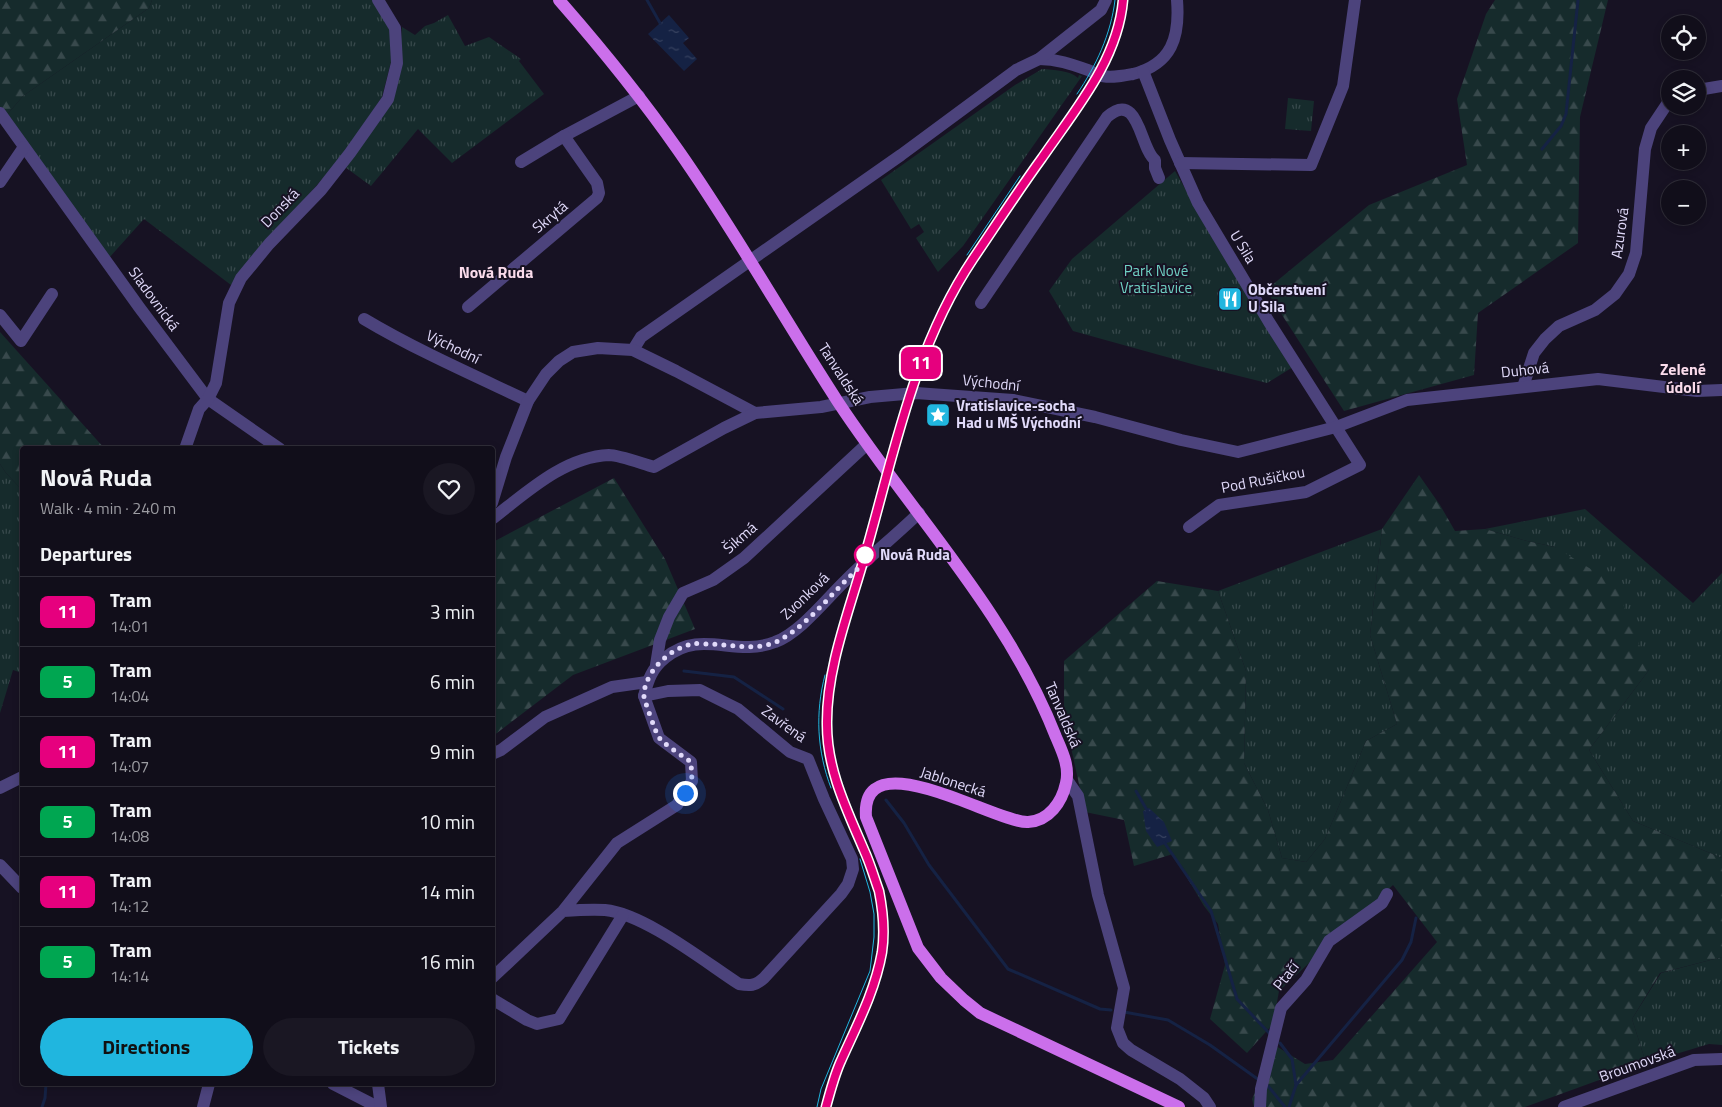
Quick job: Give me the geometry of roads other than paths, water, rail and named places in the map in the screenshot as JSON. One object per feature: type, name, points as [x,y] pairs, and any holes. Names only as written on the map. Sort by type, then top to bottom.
[{"type":"main road","name":"Tanvaldská","points":[[560,0],[639,96],[680,152],[839,403],[997,623],[1018,658],[1052,728],[1067,766],[1067,780]]},
{"type":"main road","name":"Jablonecká","points":[[1067,780],[1061,801],[1050,813],[1039,820],[1026,823],[1011,820],[952,796],[897,784],[888,784],[872,791],[865,805],[866,817],[918,948],[941,978],[964,1000],[980,1013],[1179,1107]]},
{"type":"street","name":"Donská","points":[[190,446],[199,410],[208,399],[216,383],[229,303],[241,278],[268,244],[320,190],[350,153],[388,99],[397,63],[395,28],[378,0]]},
{"type":"street","points":[[1039,59],[1061,61],[1105,77],[1118,77],[1155,66],[1171,48],[1178,21],[1177,0]]},
{"type":"street","points":[[1155,160],[1178,157],[1311,165],[1343,86],[1355,0]]},
{"type":"street","points":[[632,350],[641,337],[900,156],[1016,70],[1039,59],[1104,5]]},
{"type":"street","name":"U Sila","points":[[1143,71],[1198,203],[1336,428]]},
{"type":"street","points":[[1706,89],[1722,86]]},
{"type":"street","points":[[521,162],[564,136],[639,96]]},
{"type":"street","points":[[980,303],[1112,112],[1122,110],[1132,114],[1135,118],[1152,158],[1155,160],[1155,168],[1159,178]]},
{"type":"street","name":"Sladovnická","points":[[0,113],[139,307],[208,399],[276,446]]},
{"type":"street","name":"Azurová","points":[[1523,387],[1534,353],[1545,339],[1559,326],[1595,310],[1615,294],[1630,274],[1636,253],[1646,149],[1651,128],[1661,114]]},
{"type":"street","name":"Skrytá","points":[[468,307],[597,198],[599,193],[597,183],[564,136]]},
{"type":"street","points":[[0,182],[24,147]]},
{"type":"street","points":[[0,315],[21,341],[52,294]]},
{"type":"street","name":"Východní","points":[[364,318],[385,331],[446,362],[528,401]]},
{"type":"street","points":[[495,494],[506,457],[528,401],[546,374],[573,352],[598,348],[632,350],[676,370],[755,413]]},
{"type":"street","name":"Duhová","points":[[1336,428],[1407,400],[1598,379],[1697,391],[1722,390]]},
{"type":"street","name":"Východní","points":[[495,517],[534,486],[572,463],[611,455],[654,467],[755,413],[821,407],[870,397],[916,393],[1013,400],[1095,417],[1181,440],[1238,452],[1336,428]]},
{"type":"street","name":"Pod Rušičkou","points":[[1189,527],[1219,505],[1306,492],[1360,465],[1336,428]]},
{"type":"street","name":"Šikmá","points":[[656,665],[660,640],[668,617],[683,594],[714,580],[744,558],[867,444]]},
{"type":"street","name":"Zvonková","points":[[644,696],[647,682],[656,665],[674,651],[692,643],[743,648],[769,644],[792,633],[849,577],[919,513]]},
{"type":"street","points":[[495,753],[545,717],[612,687],[647,682]]},
{"type":"street","name":"Zavřená","points":[[563,911],[606,910],[641,922],[739,984],[751,986],[764,978],[848,884],[853,870],[852,858],[824,799],[808,759],[790,752],[738,709],[700,690],[668,691],[644,696]]},
{"type":"street","points":[[495,975],[563,911],[618,843],[677,805],[692,781],[691,762],[659,738],[644,696]]},
{"type":"street","points":[[0,788],[20,778]]},
{"type":"street","points":[[1067,780],[1078,796],[1098,895],[1124,988],[1117,1028],[1123,1043],[1131,1050],[1180,1079],[1204,1098],[1210,1107]]},
{"type":"street","points":[[0,865],[20,886]]},
{"type":"street","name":"Ptačí","points":[[1260,1107],[1262,1089],[1281,1008],[1306,980],[1329,941],[1382,903],[1387,894]]},
{"type":"street","points":[[495,1001],[537,1024],[559,1019],[623,915]]},
{"type":"street","name":"Broumovská","points":[[1568,1106],[1694,1060],[1722,1059]]},
{"type":"street","points":[[203,1107],[208,1086]]},
{"type":"street","points":[[337,1086],[380,1107]]},
{"type":"street","points":[[378,1086],[380,1107]]},
{"type":"water","points":[[669,15],[689,38],[683,43],[697,59],[684,71],[648,34]]},
{"type":"water","points":[[1149,808],[1164,822],[1172,841],[1157,847],[1146,831],[1143,811]]},
{"type":"waterway","points":[[647,0],[660,23]]},
{"type":"waterway","points":[[1542,149],[1561,126],[1566,114],[1578,0]]},
{"type":"waterway","points":[[684,671],[734,677],[783,709]]},
{"type":"waterway","points":[[1136,791],[1148,812]]},
{"type":"waterway","points":[[886,800],[904,823],[929,865],[1008,969],[1100,1009],[1111,1010]]},
{"type":"waterway","points":[[1164,842],[1211,911],[1237,999],[1270,1034]]},
{"type":"waterway","points":[[1296,1085],[1402,960],[1411,942],[1416,918]]},
{"type":"waterway","points":[[1124,1012],[1168,1020],[1210,1045],[1259,1080]]},
{"type":"waterway","points":[[1280,1043],[1292,1059],[1296,1085],[1289,1107]]},
{"type":"waterway","points":[[42,1107],[46,1086]]},
{"type":"waterway","points":[[1268,1086],[1285,1107]]},
{"type":"tram line","points":[[1077,94],[1102,49],[1110,25],[1115,0]]},
{"type":"tram line","points":[[826,1107],[838,1068],[875,981],[882,952],[883,937],[879,891],[843,802],[830,757],[827,725],[830,682],[834,660],[896,440],[935,328],[973,259],[1082,100],[1105,62],[1120,22],[1123,0]]},
{"type":"tram line","name":"11","points":[[826,1107],[839,1065],[869,998],[882,952],[884,934],[879,891],[866,854],[834,778],[828,748],[826,725],[830,682],[842,635],[904,416],[934,330],[948,301],[972,261],[1098,75],[1114,40],[1123,0]]},
{"type":"tram line","points":[[967,255],[1020,176]]},
{"type":"tram line","points":[[825,675],[820,703],[819,732],[820,746],[831,788]]},
{"type":"tram line","points":[[817,1107],[821,1089],[870,971],[874,937],[874,914],[870,892],[860,859]]},
{"type":"place","name":"Občerstvení U Sila","points":[[1230,299]]},
{"type":"place","name":"Vratislavice-socha Had u MŠ Východní","points":[[938,415]]},
{"type":"place","name":"Nová Ruda","points":[[865,555]]},
{"type":"district","name":"Nová Ruda","points":[[496,272]]},
{"type":"district","name":"Zelené údolí","points":[[1683,378]]},
{"type":"park label","name":"Park Nové Vratislavice","points":[[1156,280]]}]
